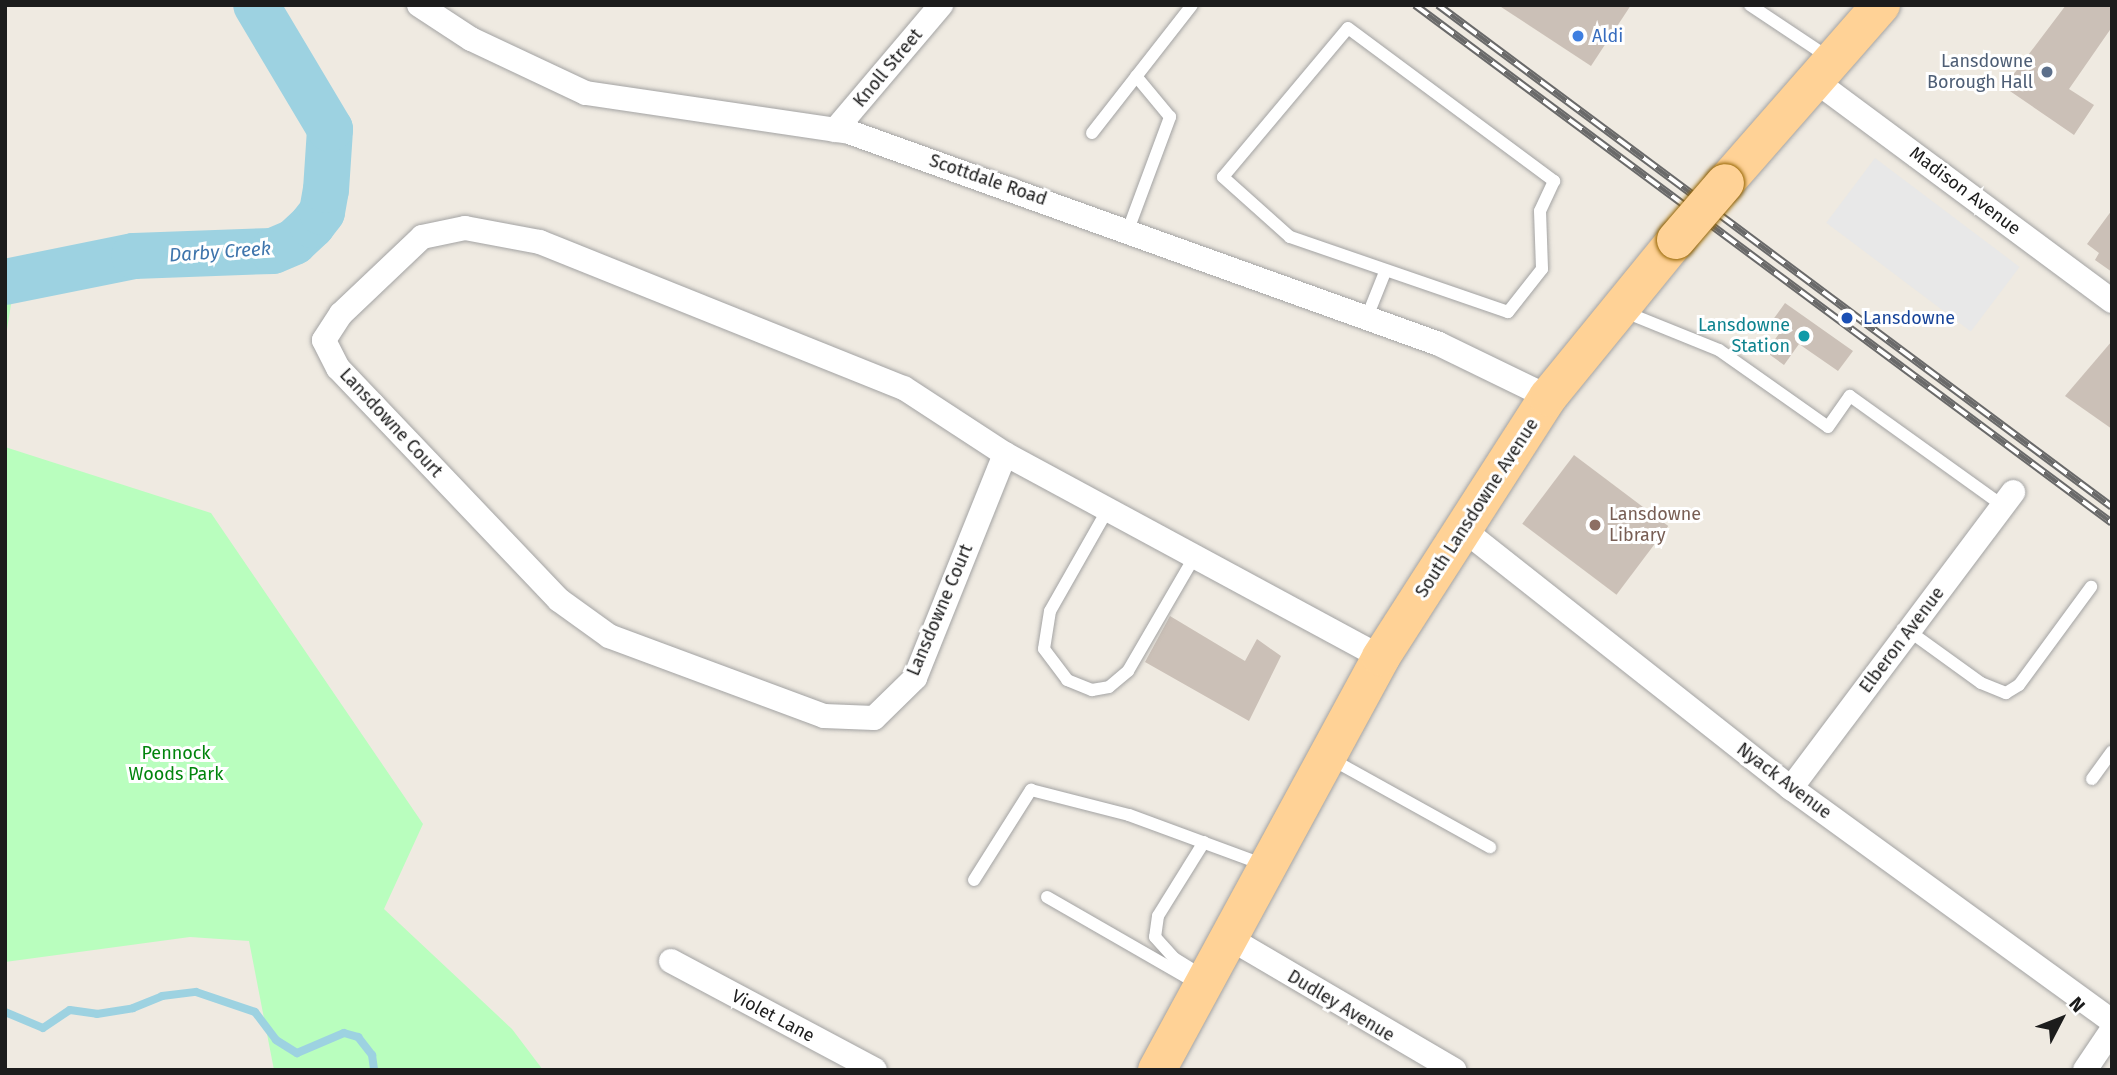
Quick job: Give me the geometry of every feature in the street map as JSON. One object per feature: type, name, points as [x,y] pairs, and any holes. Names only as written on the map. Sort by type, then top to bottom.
[{"type":"main road","name":"South Lansdowne Avenue","points":[[1157,1070],[1231,939],[1381,657],[1548,397],[1676,240],[1826,72],[1881,5]]},
{"type":"street","name":"Scottdale Road","points":[[419,5],[471,39],[586,93],[835,130],[1128,230],[1367,317],[1439,344],[1548,397]]},
{"type":"street","name":"Knoll Street","points":[[835,130],[941,5]]},
{"type":"street","name":"Madison Avenue","points":[[1826,72],[2112,301]]},
{"type":"street","name":"Lansdowne Court","points":[[1005,454],[915,678],[874,718],[824,716],[609,636],[559,600],[338,368],[324,340],[341,314],[422,237],[465,228],[540,242],[904,388],[1005,454],[1381,657]]},
{"type":"street","name":"Elberon Avenue","points":[[1791,788],[2008,499]]},
{"type":"street","name":"Nyack Avenue","points":[[1464,530],[1791,788],[2112,1021]]},
{"type":"street","name":"Dudley Avenue","points":[[1231,939],[1454,1070]]},
{"type":"street","name":"Violet Lane","points":[[671,961],[875,1070]]},
{"type":"street","points":[[2085,1070],[2112,1030]]},
{"type":"lane","points":[[1092,133],[1192,5]]},
{"type":"lane","points":[[1750,5],[1826,72]]},
{"type":"lane","points":[[1348,28],[1554,181],[1539,211],[1542,269],[1508,312],[1385,272],[1290,237],[1223,177],[1348,28]]},
{"type":"lane","points":[[1128,230],[1170,117],[1136,76]]},
{"type":"lane","points":[[1367,317],[1385,272]]},
{"type":"lane","points":[[1618,309],[1719,350],[1828,427],[1850,396],[2008,499]]},
{"type":"lane","points":[[1108,509],[1050,611],[1044,649],[1068,680],[1092,690],[1109,687],[1128,671],[1195,556]]},
{"type":"lane","points":[[1909,631],[1981,683],[2006,693],[2019,685],[2091,587]]},
{"type":"lane","points":[[2092,779],[2112,751]]},
{"type":"lane","points":[[1328,757],[1490,847]]},
{"type":"lane","points":[[974,880],[1031,790],[1129,815],[1269,866]]},
{"type":"lane","points":[[1204,842],[1158,915],[1155,937],[1174,958],[1206,983]]},
{"type":"lane","points":[[1047,897],[1206,983]]},
{"type":"green space","points":[[15,279],[5,342],[5,282]]},
{"type":"green space","name":"Pennock Woods Park","points":[[5,447],[211,513],[423,824],[384,909],[512,1029],[543,1070],[274,1070],[249,941],[190,937],[5,962]]},
{"type":"shaded area","points":[[1875,158],[2020,267],[1971,332],[1826,223]]},
{"type":"building","name":"Aldi","points":[[1498,5],[1631,5],[1591,66]]},
{"type":"building","name":"Lansdowne Borough Hall","points":[[2066,5],[2112,5],[2112,27],[2069,89],[2094,105],[2074,135],[2004,87]]},
{"type":"building","points":[[2112,210],[2112,272],[2095,260],[2099,253],[2087,244]]},
{"type":"building","name":"Lansdowne Station","points":[[1785,303],[1853,351],[1838,371],[1799,344],[1784,365],[1766,352],[1783,328],[1772,321]]},
{"type":"building","points":[[2112,341],[2112,429],[2065,396]]},
{"type":"building","name":"Lansdowne Library","points":[[1574,455],[1668,526],[1616,595],[1522,524]]},
{"type":"building","points":[[1170,616],[1245,661],[1257,639],[1281,656],[1249,721],[1145,662]]},
{"type":"waterway","name":"Darby Creek","points":[[5,282],[134,256],[273,251],[294,242],[312,225],[322,212],[330,129],[256,5]]},
{"type":"waterway","points":[[5,1012],[43,1028],[70,1010],[97,1014],[133,1008],[162,996],[196,992],[255,1012],[276,1040],[297,1053],[344,1033],[358,1037],[372,1055],[374,1070]]},
{"type":"railway","points":[[1415,5],[2112,523]]},
{"type":"railway","points":[[1438,5],[2112,507]]},
{"type":"place","name":"Aldi","points":[[1578,36]]},
{"type":"place","name":"Lansdowne Borough Hall","points":[[2047,72]]},
{"type":"place","name":"Lansdowne","points":[[1847,318]]},
{"type":"place","name":"Lansdowne Station","points":[[1804,336]]},
{"type":"place","name":"Lansdowne Library","points":[[1595,525]]}]
